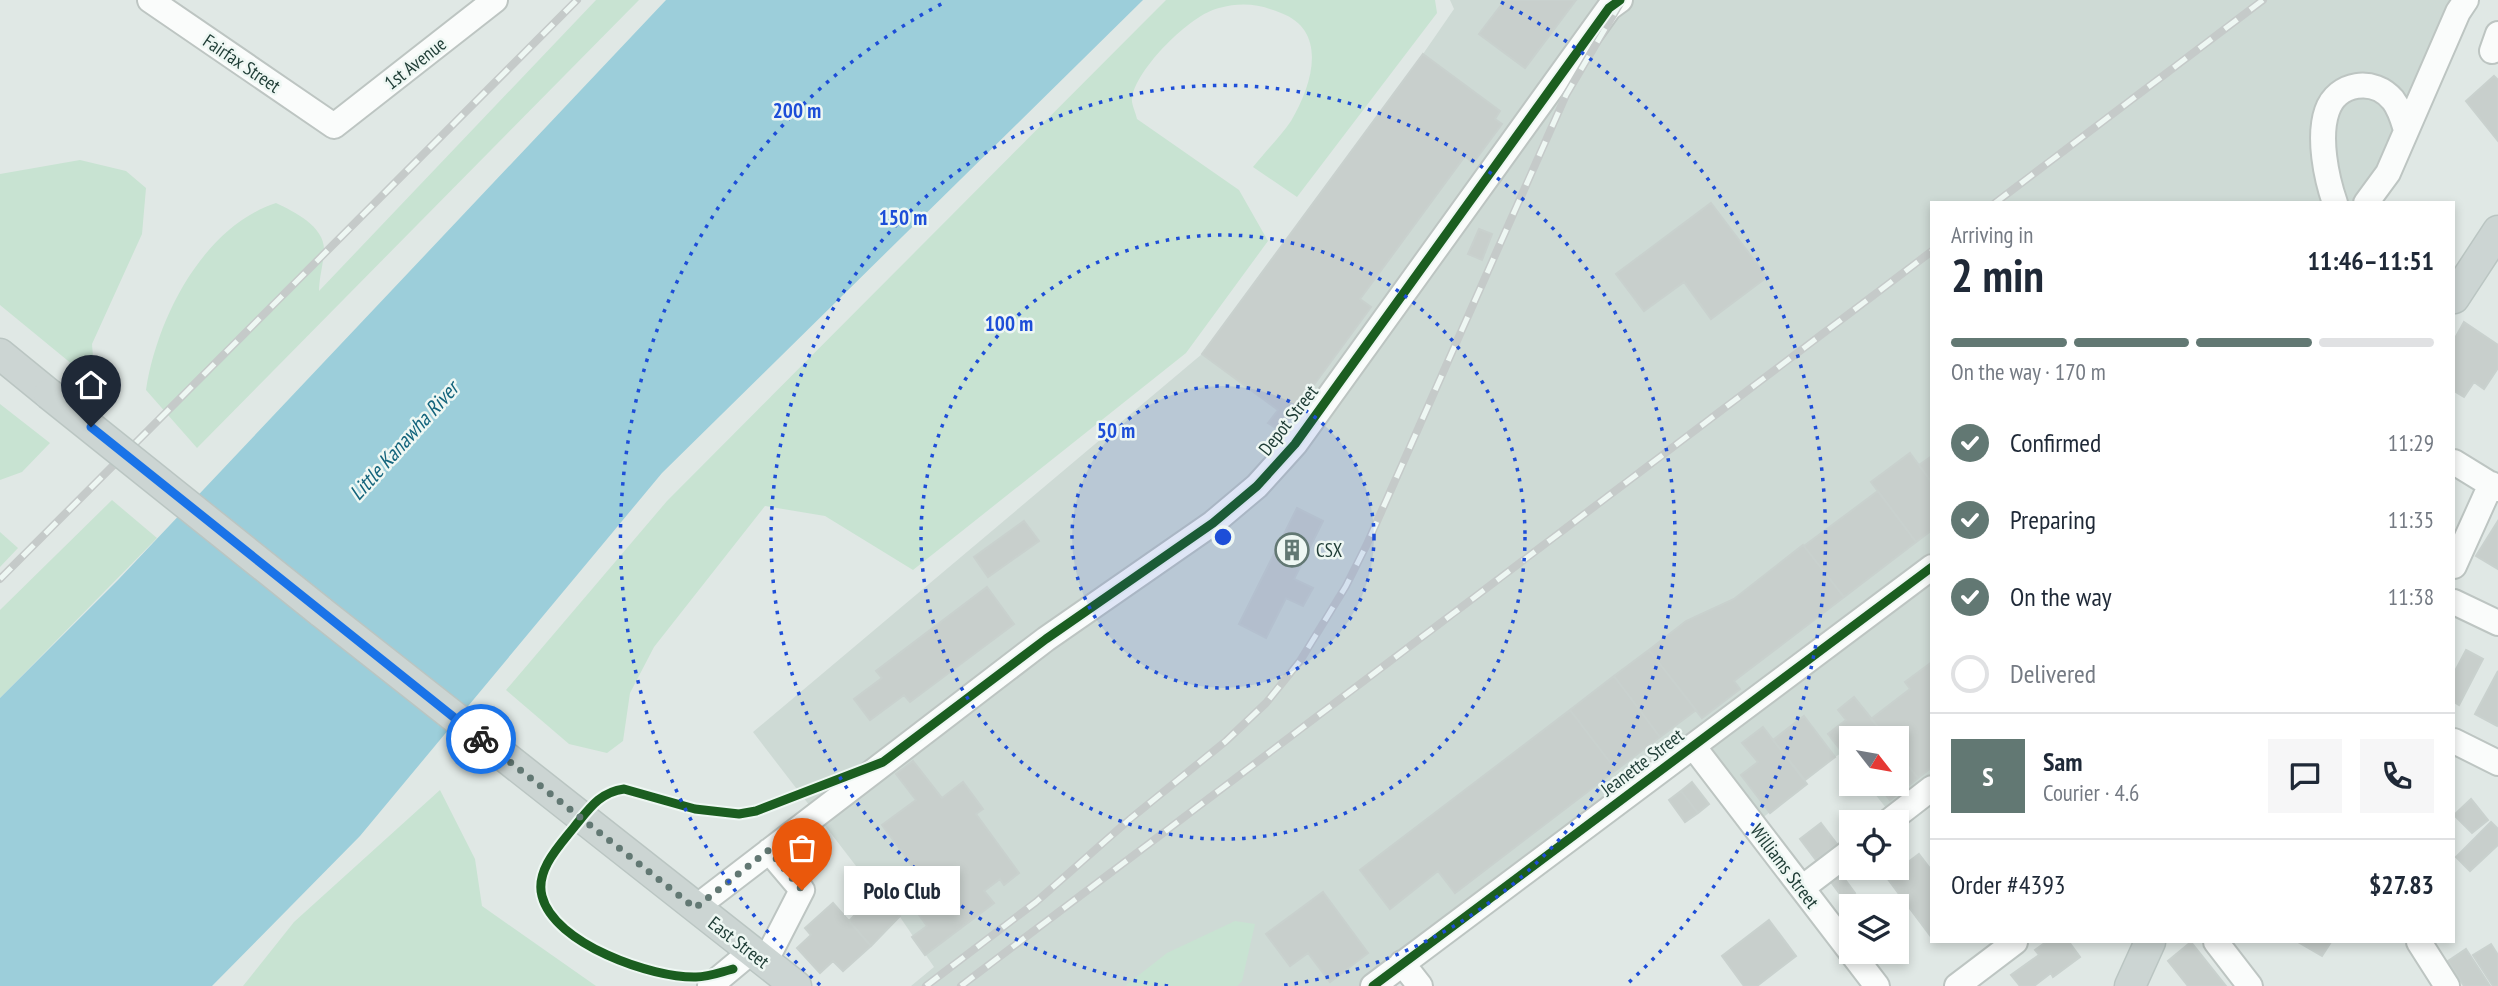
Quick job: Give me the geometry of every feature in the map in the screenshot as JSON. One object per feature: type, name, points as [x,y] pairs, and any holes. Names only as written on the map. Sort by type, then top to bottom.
[{"type":"main road","points":[[2455,296],[2498,231]]},
{"type":"main road","name":"East Street","points":[[0,354],[625,854],[796,986]]},
{"type":"main road","points":[[2130,986],[2150,943]]},
{"type":"street","name":"Fairfax Street","points":[[150,0],[334,126]]},
{"type":"street","name":"1st Avenue","points":[[334,126],[495,0]]},
{"type":"street","name":"Depot Street","points":[[695,908],[1036,647],[1213,523],[1257,486],[1295,444],[1609,8],[1620,0]]},
{"type":"street","points":[[2367,201],[2388,173],[2458,12],[2466,0]]},
{"type":"street","points":[[2335,201],[2324,145],[2326,113],[2339,93],[2350,86],[2360,85],[2388,95],[2395,102],[2406,130]]},
{"type":"street","points":[[2455,463],[2495,486],[2455,564]]},
{"type":"street","name":"Jeanette Street","points":[[1373,986],[1930,568]]},
{"type":"street","points":[[2455,602],[2498,623]]},
{"type":"street","points":[[2455,742],[2498,763]]},
{"type":"street","name":"Williams Street","points":[[1693,746],[1877,986]]},
{"type":"street","points":[[1904,810],[1930,790]]},
{"type":"street","points":[[710,986],[759,957],[802,890],[769,850]]},
{"type":"street","points":[[1802,888],[1839,860]]},
{"type":"street","points":[[1957,986],[2014,943]]},
{"type":"street","points":[[2217,943],[2250,986]]},
{"type":"street","points":[[2419,943],[2447,986]]},
{"type":"street","points":[[1402,963],[1420,986]]},
{"type":"shaded area","points":[[1450,0],[2463,0],[2367,201],[1930,201],[1930,790],[1904,810],[1888,810],[1877,796],[1909,796],[1909,726],[1839,726],[1839,754],[1805,780],[1807,784],[1753,825],[1693,746],[1373,986],[911,986],[934,967],[900,917],[871,946],[849,921],[876,892],[753,732],[1202,354],[1454,9]]},
{"type":"green space","points":[[596,0],[639,0],[197,448],[146,390],[161,334],[173,306],[188,278],[206,254],[226,232],[250,215],[276,203],[308,222],[320,235],[324,252],[319,291]]},
{"type":"green space","points":[[1166,0],[1435,0],[1437,13],[1297,197],[1253,167],[1291,121],[1310,76],[1311,46],[1306,33],[1296,21],[1258,6],[1235,5],[1207,12],[1166,44],[1136,86],[1132,100],[1137,119],[1239,190],[1268,241],[1186,353],[913,570],[825,516],[765,506],[654,647],[630,693],[623,741],[607,753],[569,744],[506,690],[667,501]]},
{"type":"green space","points":[[80,160],[126,171],[146,188],[142,234],[92,344],[95,383],[0,305],[0,174]]},
{"type":"green space","points":[[0,404],[50,443],[22,472],[0,480]]},
{"type":"green space","points":[[112,500],[157,538],[0,698],[0,610]]},
{"type":"green space","points":[[0,532],[18,548],[0,567]]},
{"type":"green space","points":[[440,790],[475,859],[482,906],[596,986],[243,986],[294,922]]},
{"type":"green space","points":[[1235,921],[1255,924],[1242,981],[1237,986],[1125,986],[1167,953]]},
{"type":"water","name":"Little Kanawha River","points":[[666,0],[1143,0],[662,473],[360,836],[212,986],[0,986],[0,698],[118,580]]},
{"type":"building","points":[[1505,0],[1576,0],[1525,68],[1479,34]]},
{"type":"building","points":[[1423,54],[1500,111],[1495,119],[1502,124],[1473,163],[1465,156],[1360,299],[1371,307],[1280,431],[1268,423],[1278,410],[1202,354]]},
{"type":"building","points":[[2494,76],[2498,80],[2498,141],[2466,101]]},
{"type":"building","points":[[1711,203],[1767,277],[1711,319],[1684,282],[1644,311],[1616,274]]},
{"type":"building","points":[[1479,229],[1492,234],[1482,260],[1468,254]]},
{"type":"building","points":[[2464,322],[2498,345],[2498,368],[2484,389],[2474,382],[2464,397],[2455,392],[2455,338]]},
{"type":"building","points":[[1910,453],[1930,480],[1930,532],[1916,542],[1871,482]]},
{"type":"building","points":[[1930,457],[1930,480],[1919,465]]},
{"type":"building","points":[[1878,491],[1916,542],[1844,597],[1804,546]]},
{"type":"building","name":"CSX","points":[[1297,508],[1323,521],[1294,579],[1313,588],[1303,606],[1286,598],[1266,638],[1239,624]]},
{"type":"building","points":[[1024,521],[1039,541],[988,577],[974,557]]},
{"type":"building","points":[[2498,521],[2498,569],[2476,556]]},
{"type":"building","points":[[1803,545],[1844,597],[1734,681],[1740,689],[1702,718],[1649,650],[1686,621],[1734,599]]},
{"type":"building","points":[[987,587],[1014,624],[910,702],[904,695],[870,720],[854,699],[882,678],[876,671]]},
{"type":"building","points":[[1649,650],[1696,710],[1660,737],[1614,676]]},
{"type":"building","points":[[2466,650],[2483,659],[2459,705],[2455,703],[2455,671]]},
{"type":"building","points":[[1930,663],[1930,769],[1918,778],[1909,767],[1909,726],[1877,726],[1871,719],[1910,689],[1905,682]]},
{"type":"building","points":[[2498,671],[2498,724],[2497,726],[2475,714]]},
{"type":"building","points":[[1614,676],[1660,737],[1616,770],[1570,710]]},
{"type":"building","points":[[1854,697],[1877,726],[1839,726],[1839,748],[1828,734],[1846,720],[1838,710]]},
{"type":"building","points":[[1570,710],[1616,770],[1455,893],[1438,871],[1390,909],[1360,870]]},
{"type":"building","points":[[1804,716],[1835,757],[1805,780],[1773,740]]},
{"type":"building","points":[[1763,727],[1807,784],[1770,813],[1741,775],[1758,762],[1742,743]]},
{"type":"building","points":[[913,761],[942,798],[963,782],[983,809],[976,814],[1019,873],[1004,885],[1000,879],[984,891],[994,903],[925,955],[912,937],[927,926],[911,904],[922,896],[908,877],[916,871],[882,825],[916,800],[896,774]]},
{"type":"building","points":[[1909,767],[1918,778],[1909,785]]},
{"type":"building","points":[[1692,782],[1709,804],[1698,813],[1681,791]]},
{"type":"building","points":[[1681,791],[1698,813],[1685,822],[1669,800]]},
{"type":"building","points":[[2471,799],[2488,820],[2472,833],[2455,814]]},
{"type":"building","points":[[2491,822],[2498,829],[2498,845],[2470,871],[2456,857]]},
{"type":"building","points":[[1821,823],[1837,844],[1816,860],[1800,839]]},
{"type":"building","points":[[1919,854],[1930,868],[1930,935],[1909,907],[1909,894],[1899,894],[1888,880],[1909,880],[1909,862]]},
{"type":"building","points":[[1839,876],[1839,880],[1845,880],[1855,893],[1840,894],[1831,882]]},
{"type":"building","points":[[877,892],[900,916],[871,946],[849,921]]},
{"type":"building","points":[[1323,892],[1368,953],[1330,982],[1308,953],[1290,966],[1266,934]]},
{"type":"building","points":[[833,903],[871,946],[843,971],[833,961],[820,973],[797,948],[811,935],[805,928]]},
{"type":"building","points":[[1769,920],[1796,956],[1757,986],[1744,986],[1722,956]]},
{"type":"building","points":[[2045,943],[2070,943],[2080,957],[2053,977],[2051,973],[2034,986],[2020,986],[2011,975],[2039,955],[2035,950]]},
{"type":"building","points":[[2192,943],[2226,986],[2188,986],[2168,961]]},
{"type":"building","points":[[2300,943],[2330,943],[2322,956]]},
{"type":"building","points":[[2491,944],[2498,955],[2498,986],[2493,986],[2473,955]]},
{"type":"building","points":[[2466,949],[2490,986],[2464,986],[2448,961]]},
{"type":"railway","points":[[0,579],[577,0]]},
{"type":"railway","points":[[926,986],[1036,902],[1130,819],[1226,741],[1266,703],[1300,661],[1346,586],[1367,544],[1566,95],[1622,0]]},
{"type":"railway","points":[[1998,201],[2263,0]]},
{"type":"railway","points":[[961,986],[1930,253]]},
{"type":"cycle path","points":[[733,969],[696,977],[655,972],[607,955],[584,943],[550,913],[542,896],[545,867],[590,808],[608,794],[624,789],[695,809],[739,814],[756,811],[883,762],[1046,639],[1213,523],[1257,486],[1295,444],[1609,8],[1620,0]]},
{"type":"cycle path","points":[[1373,986],[1930,568]]},
{"type":"way so far","points":[[481,739],[695,908],[769,850],[802,890]]},
{"type":"place","name":"CSX","points":[[1292,550]]},
{"type":"place","name":"Polo Club","points":[[802,890]]},
{"type":"route","points":[[91,427],[481,739]]}]
